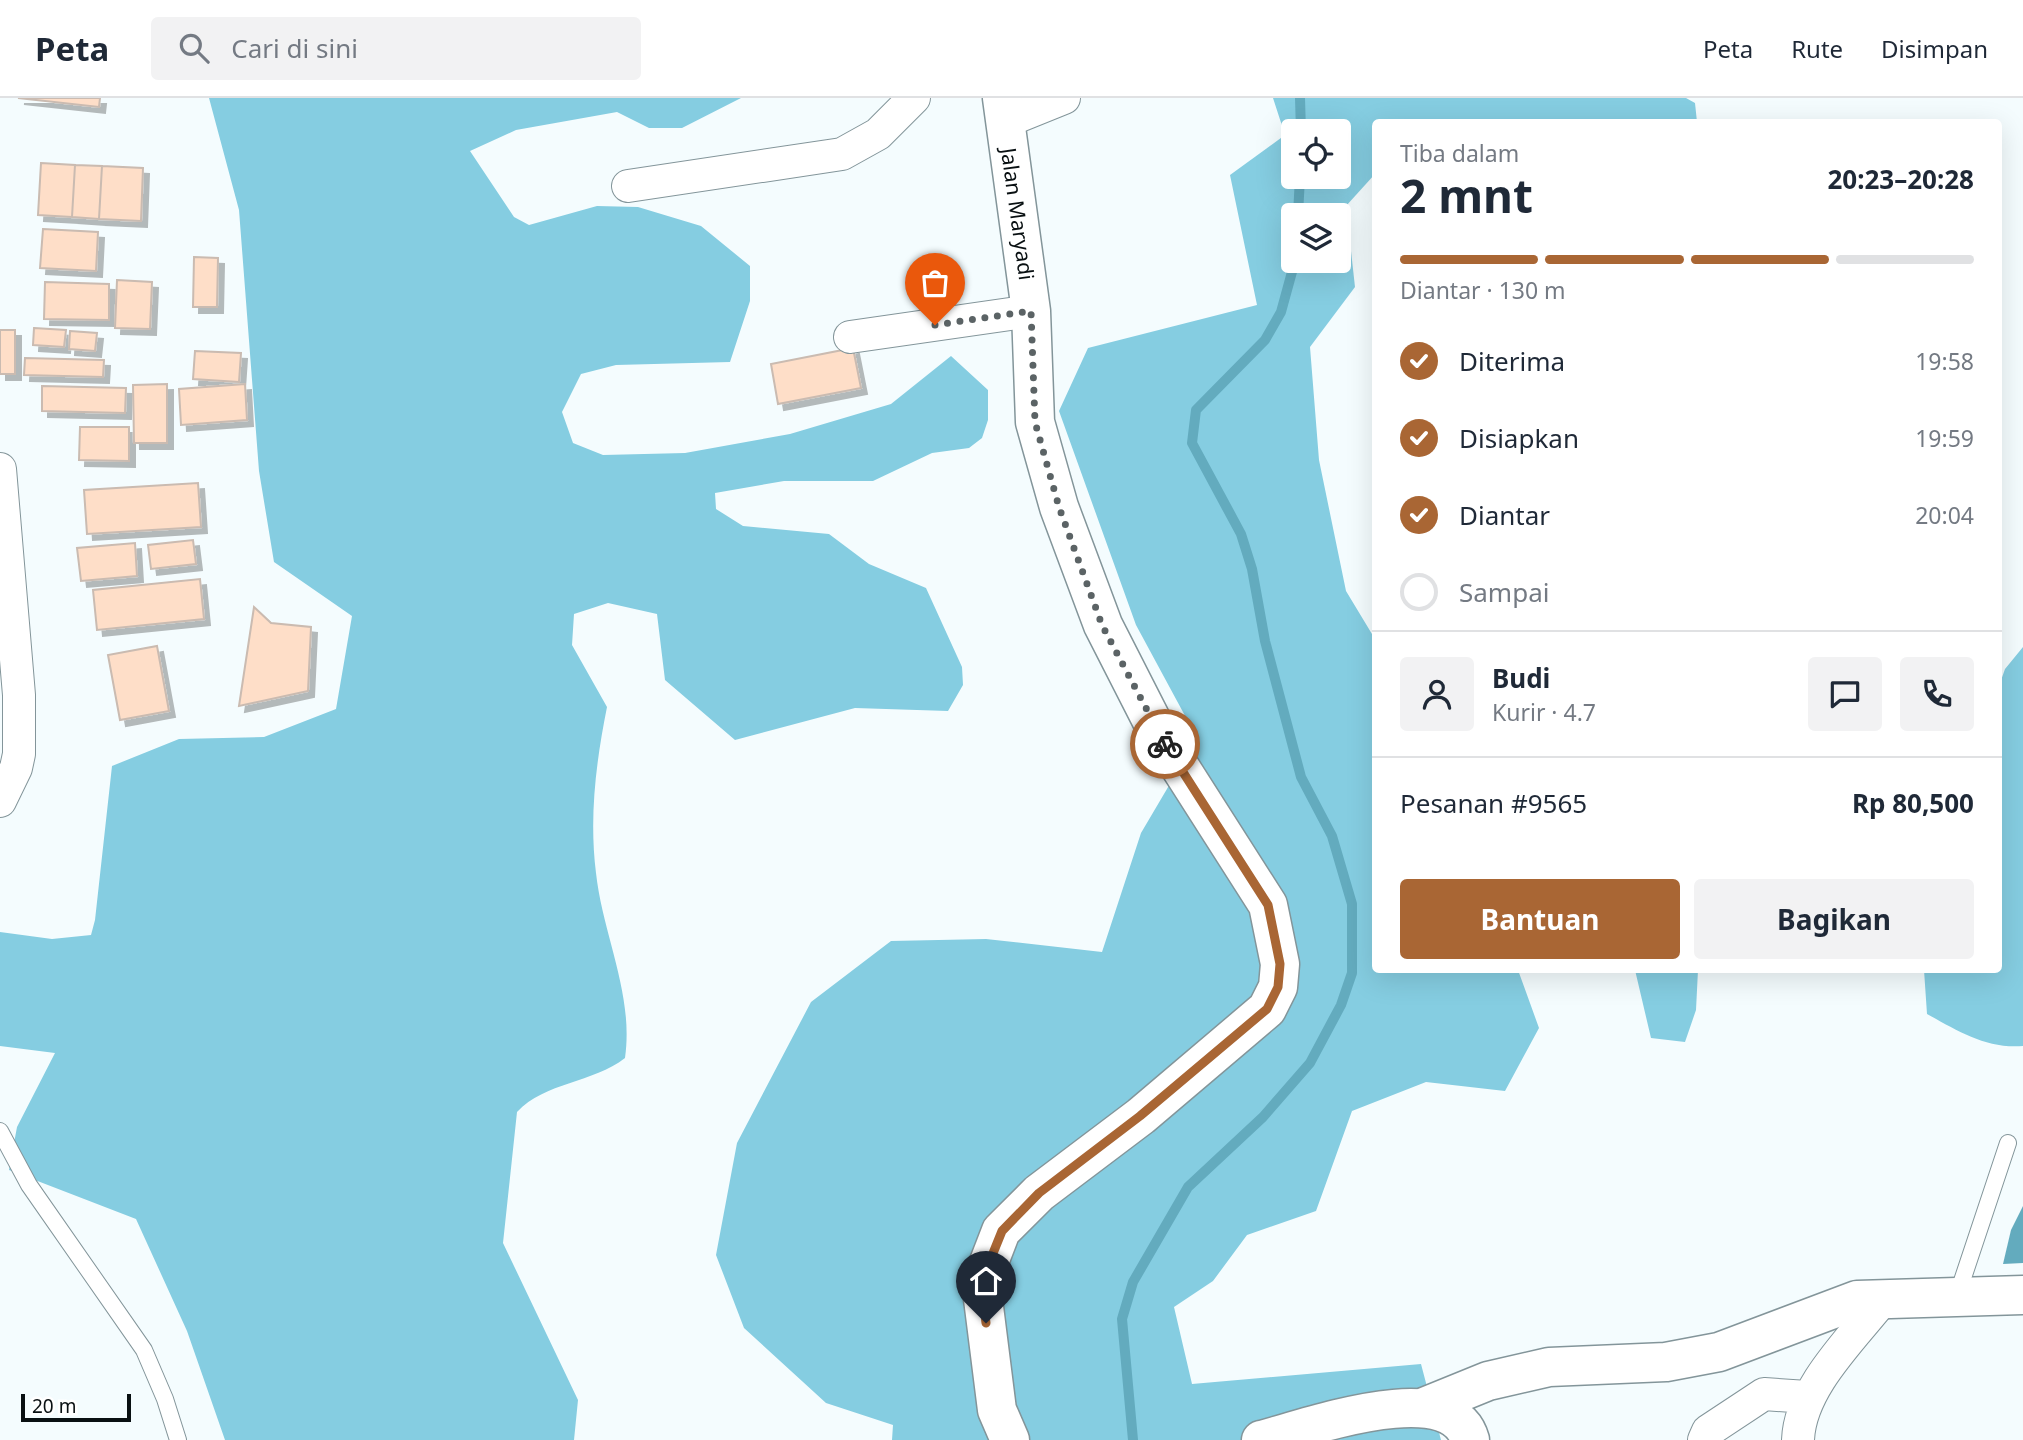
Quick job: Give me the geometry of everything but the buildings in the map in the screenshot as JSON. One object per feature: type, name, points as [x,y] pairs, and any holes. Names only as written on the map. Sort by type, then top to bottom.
[{"type":"street","points":[[628,186],[842,154],[878,134],[914,98]]},
{"type":"street","points":[[1003,108],[1012,119],[1064,98]]},
{"type":"street","name":"Jalan Maryadi","points":[[1003,108],[1031,311],[1035,422],[1059,507],[1102,625],[1157,731],[1268,905],[1280,964],[1278,987],[1267,1009],[1140,1116],[1039,1193],[1002,1231],[981,1283],[998,1410],[1010,1440]]},
{"type":"street","points":[[850,337],[1031,311]]},
{"type":"street","points":[[0,468],[19,720],[16,768],[0,801]]},
{"type":"street","points":[[1261,1440],[1377,1410],[1424,1407],[1488,1381],[1549,1367],[1667,1362],[1719,1352],[1857,1300],[2023,1295]]},
{"type":"street","points":[[1798,1440],[1807,1397],[1884,1298]]},
{"type":"street","points":[[1704,1440],[1708,1431],[1764,1394],[1807,1397]]},
{"type":"street","points":[[1424,1407],[1455,1419],[1470,1440]]},
{"type":"lane","points":[[0,1131],[29,1185],[144,1350],[178,1440]]},
{"type":"lane","points":[[1957,1296],[2008,1143]]},
{"type":"shaded area","points":[[209,98],[741,98],[682,128],[649,128],[617,112],[516,130],[470,151],[514,217],[529,225],[597,206],[638,207],[701,226],[750,266],[750,301],[730,362],[616,365],[581,374],[562,412],[573,443],[603,455],[685,453],[790,434],[891,404],[951,356],[988,390],[988,420],[982,438],[969,448],[932,453],[873,481],[784,481],[715,493],[716,509],[743,526],[829,534],[869,564],[926,588],[962,667],[963,685],[948,711],[855,708],[735,740],[665,680],[657,614],[608,603],[574,614],[572,645],[607,707],[595,790],[594,852],[600,896],[622,988],[627,1034],[625,1058],[599,1073],[541,1094],[517,1112],[503,1243],[578,1400],[574,1440],[225,1440],[187,1331],[136,1219],[9,1170],[17,1127],[55,1053],[0,1046],[0,932],[52,939],[91,935],[95,920],[112,766],[179,739],[264,737],[336,709],[352,616],[274,562],[259,471],[239,210]]},
{"type":"shaded area","points":[[1273,98],[1686,98],[1695,103],[1697,119],[1372,119],[1372,177],[1349,203],[1281,203],[1281,273],[1351,273],[1351,251],[1355,287],[1310,347],[1319,460],[1346,591],[1372,634],[1372,973],[1519,973],[1539,1028],[1505,1091],[1426,1082],[1352,1111],[1316,1211],[1247,1235],[1213,1281],[1174,1307],[1192,1384],[1421,1364],[1441,1440],[892,1440],[893,1425],[826,1403],[744,1328],[716,1255],[737,1143],[811,1002],[891,941],[986,939],[1102,952],[1141,833],[1197,738],[1136,625],[1059,411],[1088,348],[1257,305],[1230,175],[1281,138],[1281,189],[1351,189],[1351,119],[1281,119],[1281,123]]},
{"type":"shaded area","points":[[2023,647],[2023,1046],[1997,1045],[1973,1038],[1927,1014],[1924,973],[2002,973],[2002,678],[2005,669]]},
{"type":"shaded area","points":[[1636,973],[1698,973],[1696,1010],[1685,1042],[1651,1038]]},
{"type":"shaded area","points":[[2023,1206],[2023,1263],[2003,1264],[2011,1230]]},
{"type":"waterway","points":[[1300,98],[1301,119]]},
{"type":"waterway","points":[[1299,189],[1299,203]]},
{"type":"waterway","points":[[1133,1440],[1122,1319],[1133,1282],[1188,1187],[1263,1117],[1310,1063],[1341,1005],[1352,973],[1352,904],[1332,836],[1301,777],[1265,641],[1252,569],[1241,534],[1192,443],[1196,410],[1265,340],[1281,312],[1292,273]]},
{"type":"way so far","points":[[935,325],[1031,311],[1035,422],[1059,507],[1102,625],[1165,744]]},
{"type":"route","points":[[986,1323],[981,1283],[1002,1231],[1039,1193],[1140,1116],[1267,1009],[1278,987],[1280,964],[1268,905],[1165,744]]}]
